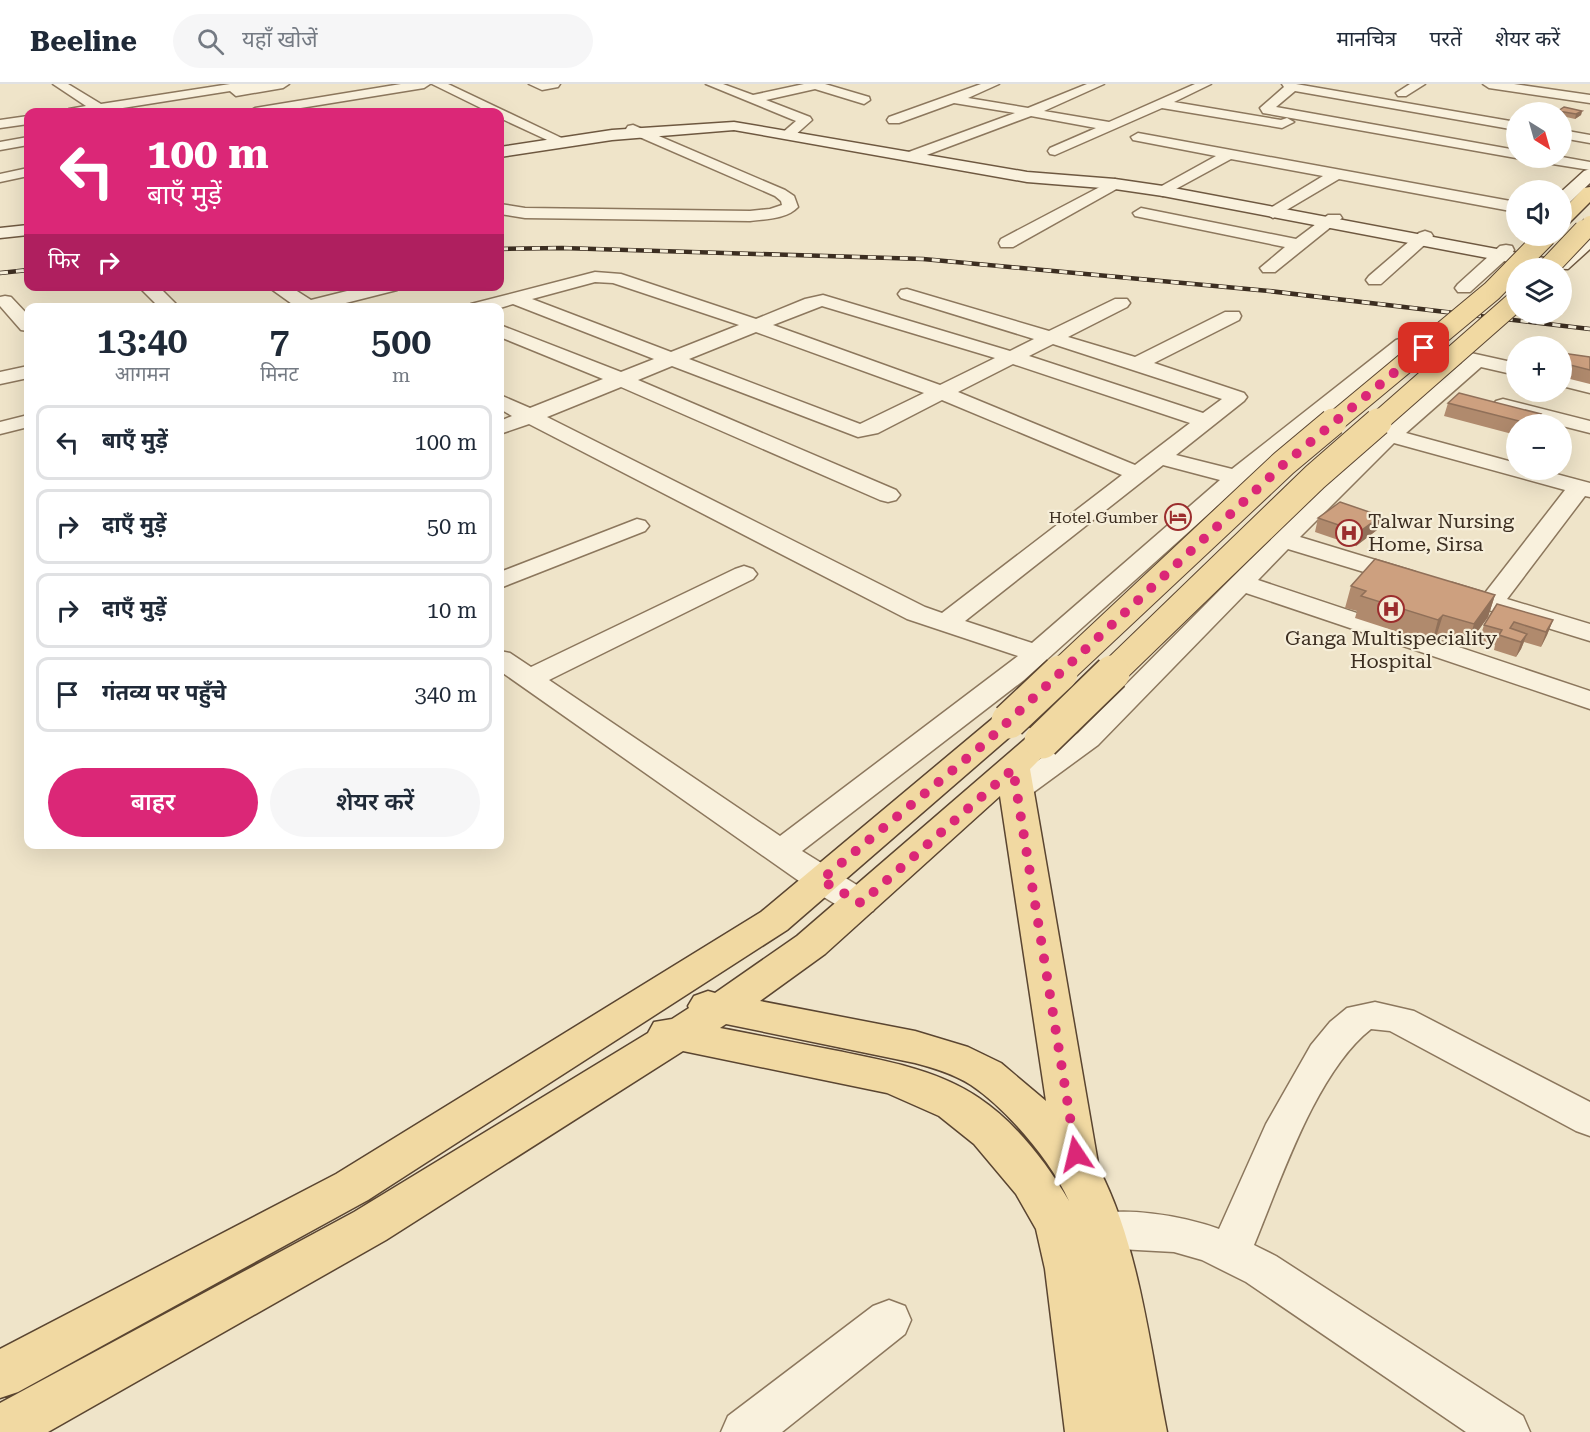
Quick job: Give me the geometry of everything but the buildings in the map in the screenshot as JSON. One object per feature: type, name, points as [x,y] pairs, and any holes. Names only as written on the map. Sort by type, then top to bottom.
[{"type":"main road","points":[[1572,210],[1590,192]]},
{"type":"main road","points":[[1558,258],[1590,224]]},
{"type":"main road","points":[[0,1375],[352,1187],[774,921],[1009,721],[1284,464],[1492,291],[1536,246]]},
{"type":"main road","points":[[0,1431],[370,1226],[600,1081],[722,1008],[811,945],[1015,780],[1042,741],[1315,477],[1506,310]]},
{"type":"main road","points":[[1015,780],[1080,1175]]},
{"type":"main road","points":[[656,997],[915,1047],[952,1058],[986,1074],[1023,1105],[1057,1142],[1080,1175],[1095,1208],[1139,1417]]},
{"type":"main road","points":[[616,1022],[892,1078],[925,1090],[964,1110],[990,1132],[1012,1156],[1040,1194],[1059,1227],[1068,1262],[1091,1432]]},
{"type":"street","points":[[59,84],[99,108]]},
{"type":"street","points":[[118,108],[254,84]]},
{"type":"street","points":[[125,108],[283,84]]},
{"type":"street","points":[[281,108],[424,84]]},
{"type":"street","points":[[438,84],[494,108]]},
{"type":"street","points":[[461,84],[567,139]]},
{"type":"street","points":[[535,84],[542,86],[554,84]]},
{"type":"street","points":[[712,84],[804,118],[805,122],[792,131]]},
{"type":"street","points":[[894,120],[993,84]]},
{"type":"street","points":[[915,154],[1030,112],[1098,84]]},
{"type":"street","points":[[1055,151],[1087,137],[1109,133],[1160,104],[1205,84]]},
{"type":"street","points":[[1402,93],[1419,84]]},
{"type":"street","points":[[1489,84],[1590,99]]},
{"type":"street","points":[[754,99],[814,85],[844,94],[863,94]]},
{"type":"street","points":[[1506,124],[1290,86],[1267,109],[1506,152]]},
{"type":"street","points":[[46,89],[73,108]]},
{"type":"street","points":[[152,89],[166,98]]},
{"type":"street","points":[[77,95],[99,91]]},
{"type":"street","points":[[211,96],[239,108]]},
{"type":"street","points":[[954,99],[1030,112],[1109,133]]},
{"type":"street","points":[[319,102],[333,108]]},
{"type":"street","points":[[1160,104],[1282,124]]},
{"type":"street","points":[[1177,119],[1197,110]]},
{"type":"street","points":[[504,112],[567,139]]},
{"type":"street","points":[[1257,136],[1300,116]]},
{"type":"street","points":[[0,124],[24,121]]},
{"type":"street","points":[[0,129],[24,126]]},
{"type":"street","points":[[504,147],[637,131],[725,126],[792,131],[1038,178],[1166,189],[1229,154]]},
{"type":"street","points":[[1158,128],[1132,140],[1229,154],[1506,205]]},
{"type":"street","points":[[504,210],[525,213],[750,216],[773,214],[789,207],[789,199],[780,193],[637,131]]},
{"type":"street","points":[[1572,136],[1590,139]]},
{"type":"street","points":[[504,152],[567,139]]},
{"type":"street","points":[[0,146],[24,142]]},
{"type":"street","points":[[915,154],[1032,172],[1116,179],[1560,266],[1590,240]]},
{"type":"street","points":[[1572,163],[1590,166]]},
{"type":"street","points":[[1,177],[24,173]]},
{"type":"street","points":[[1276,210],[1336,174]]},
{"type":"street","points":[[1572,191],[1590,174]]},
{"type":"street","points":[[1007,243],[1115,184]]},
{"type":"street","points":[[1142,213],[1299,245]]},
{"type":"street","points":[[1269,268],[1331,220]]},
{"type":"street","points":[[0,233],[24,230]]},
{"type":"street","points":[[0,239],[24,236]]},
{"type":"street","points":[[1376,280],[1422,238]]},
{"type":"street","points":[[1464,288],[1511,246]]},
{"type":"street","points":[[495,303],[603,276],[626,281],[756,325],[940,392],[1136,473]]},
{"type":"street","points":[[152,291],[166,303]]},
{"type":"street","points":[[283,291],[301,303]]},
{"type":"street","points":[[323,303],[371,291]]},
{"type":"street","points":[[907,294],[1236,396],[944,624]]},
{"type":"street","points":[[513,298],[858,431],[870,428],[1121,303]]},
{"type":"street","points":[[504,426],[811,303],[825,300],[1011,357],[1204,421]]},
{"type":"street","points":[[5,301],[24,322]]},
{"type":"street","points":[[1137,364],[1232,316]]},
{"type":"street","points":[[504,333],[620,379],[888,495]]},
{"type":"street","points":[[780,852],[1004,681],[1236,477],[1403,344],[1506,367]]},
{"type":"street","points":[[1015,780],[1088,739],[1367,455],[1390,435],[1454,393],[1478,360]]},
{"type":"street","points":[[0,378],[24,373]]},
{"type":"street","points":[[1572,382],[1590,387]]},
{"type":"street","points":[[1488,401],[1590,427]]},
{"type":"street","points":[[504,403],[916,613],[1037,654]]},
{"type":"street","points":[[0,428],[24,422]]},
{"type":"street","points":[[1390,435],[1585,488],[1491,603]]},
{"type":"street","points":[[1159,457],[1236,477]]},
{"type":"street","points":[[504,579],[637,526]]},
{"type":"street","points":[[1283,540],[1590,633]]},
{"type":"street","points":[[529,679],[744,574]]},
{"type":"street","points":[[1241,583],[1590,700]]},
{"type":"street","points":[[504,661],[821,880],[861,903]]},
{"type":"street","points":[[1229,1253],[1301,1093],[1325,1052],[1345,1028],[1360,1018],[1378,1015],[1401,1021],[1590,1120]]},
{"type":"street","points":[[1101,1230],[1174,1234],[1213,1245],[1261,1269],[1506,1432]]},
{"type":"street","points":[[746,1432],[889,1320]]},
{"type":"street","points":[[1139,1417],[1170,1432]]},
{"type":"railway","points":[[504,249],[562,248],[923,259],[1269,291],[1590,329]]},
{"type":"railway","points":[[0,273],[24,270]]},
{"type":"place","name":"Hotel Gumber","points":[[1178,517]]},
{"type":"place","name":"Talwar Nursing Home, Sirsa","points":[[1349,533]]},
{"type":"place","name":"Ganga Multispeciality Hospital","points":[[1391,609]]},
{"type":"route","points":[[1076,1154],[1013,769],[861,903],[821,880],[984,744],[1284,464],[1424,348]]}]
